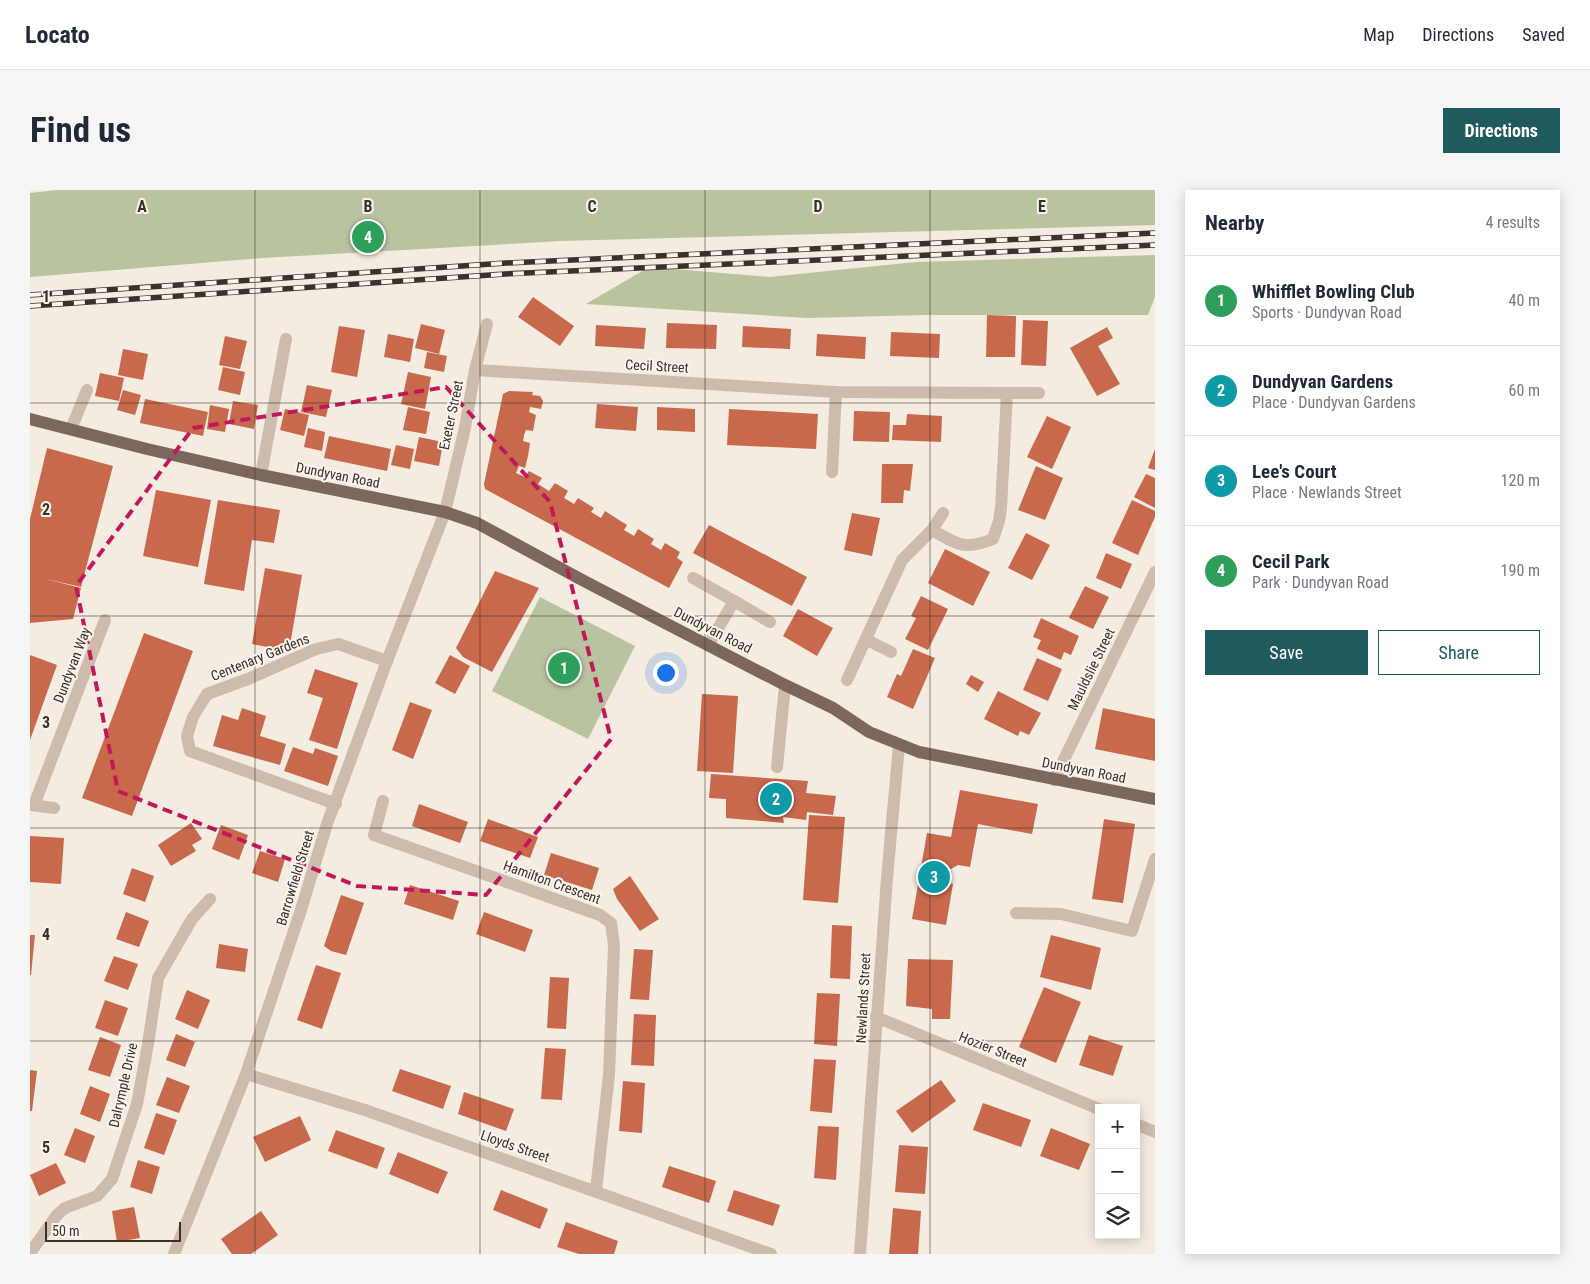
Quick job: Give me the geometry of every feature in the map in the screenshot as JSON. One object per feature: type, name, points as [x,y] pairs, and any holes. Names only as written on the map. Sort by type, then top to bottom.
[{"type":"main road","name":"Dundyvan Road","points":[[30,419],[147,450],[445,512],[477,523],[584,581],[833,708],[869,732],[899,745],[920,752],[1155,799]]},
{"type":"street","name":"Exeter Street","points":[[445,512],[465,428],[475,370],[487,324]]},
{"type":"street","points":[[261,475],[286,339]]},
{"type":"street","name":"Cecil Street","points":[[475,370],[836,392],[1039,393]]},
{"type":"street","points":[[72,430],[87,390]]},
{"type":"street","points":[[832,472],[836,392]]},
{"type":"street","points":[[932,530],[966,546],[980,544],[993,539],[1001,508],[1007,393]]},
{"type":"street","name":"Barrowfield Street","points":[[174,1254],[246,1074],[328,824],[387,661],[445,512]]},
{"type":"street","points":[[847,680],[867,640],[902,560],[932,530],[943,513]]},
{"type":"street","name":"Mauldslie Street","points":[[1054,780],[1155,572]]},
{"type":"street","points":[[693,578],[770,622]]},
{"type":"street","points":[[709,644],[734,601]]},
{"type":"street","name":"Dundyvan Way","points":[[54,808],[32,805],[105,620]]},
{"type":"street","points":[[867,640],[891,652]]},
{"type":"street","name":"Centenary Gardens","points":[[336,804],[190,752],[187,736],[193,717],[207,694],[248,679],[316,649],[338,644],[387,661]]},
{"type":"street","points":[[777,767],[785,685]]},
{"type":"street","name":"Newlands Street","points":[[860,1254],[887,868],[899,745]]},
{"type":"street","name":"Hamilton Crescent","points":[[383,801],[374,834],[600,915],[611,923],[614,946],[609,1075],[596,1190]]},
{"type":"street","points":[[1016,913],[1061,914],[1132,931],[1155,859]]},
{"type":"street","name":"Dalrymple Drive","points":[[30,1253],[57,1215],[65,1208],[97,1196],[112,1179],[137,1104],[158,978],[192,919],[210,899]]},
{"type":"street","name":"Hozier Street","points":[[876,1017],[1095,1106]]},
{"type":"street","name":"Lloyds Street","points":[[246,1074],[365,1110],[596,1190],[771,1254]]},
{"type":"street","points":[[1140,1126],[1155,1132]]},
{"type":"highlighted area","points":[[446,387],[550,502],[611,739],[486,895],[357,886],[118,791],[76,586],[193,428]]},
{"type":"green space","points":[[57,190],[1155,190],[1155,225],[561,241],[263,258],[30,277],[30,193]]},
{"type":"green space","points":[[1155,255],[1155,297],[1148,315],[924,315],[807,318],[586,304],[649,267],[769,277],[916,262]]},
{"type":"green space","points":[[540,597],[635,646],[588,739],[492,691]]},
{"type":"building","points":[[533,297],[574,326],[560,346],[518,317]]},
{"type":"building","points":[[987,315],[1016,316],[1015,357],[986,357]]},
{"type":"building","points":[[1023,320],[1048,321],[1046,366],[1021,365]]},
{"type":"building","points":[[667,323],[717,325],[716,349],[666,348]]},
{"type":"building","points":[[421,324],[445,330],[439,354],[415,348]]},
{"type":"building","points":[[596,325],[646,328],[644,349],[595,346]]},
{"type":"building","points":[[339,326],[365,330],[357,377],[331,372]]},
{"type":"building","points":[[743,326],[791,329],[790,349],[742,347]]},
{"type":"building","points":[[1107,327],[1113,338],[1098,346],[1120,384],[1097,396],[1070,348]]},
{"type":"building","points":[[891,332],[940,334],[939,358],[890,356]]},
{"type":"building","points":[[388,334],[414,339],[410,362],[384,357]]},
{"type":"building","points":[[817,334],[866,337],[865,359],[816,356]]},
{"type":"building","points":[[225,336],[247,341],[240,369],[219,365]]},
{"type":"building","points":[[123,349],[148,354],[143,380],[118,375]]},
{"type":"building","points":[[427,352],[447,356],[444,372],[424,368]]},
{"type":"building","points":[[223,367],[245,372],[240,395],[218,390]]},
{"type":"building","points":[[408,372],[431,377],[425,409],[401,404]]},
{"type":"building","points":[[100,373],[124,378],[119,401],[95,396]]},
{"type":"building","points":[[307,385],[332,390],[326,417],[301,412]]},
{"type":"building","points":[[123,390],[141,395],[135,415],[117,410]]},
{"type":"building","points":[[509,391],[533,392],[532,395],[540,396],[543,401],[541,409],[530,407],[529,412],[536,415],[533,431],[526,430],[524,435],[523,441],[530,443],[528,456],[525,468],[519,466],[516,473],[525,477],[529,471],[542,478],[538,484],[549,491],[555,483],[568,491],[564,498],[574,504],[578,498],[594,508],[591,512],[601,518],[605,511],[627,525],[624,530],[634,536],[638,529],[654,539],[651,544],[661,550],[665,543],[680,552],[677,558],[683,562],[669,588],[485,489],[484,484],[503,394]]},
{"type":"building","points":[[145,399],[208,412],[203,436],[140,423]]},
{"type":"building","points":[[233,401],[258,405],[254,429],[229,424]]},
{"type":"building","points":[[597,404],[638,407],[636,431],[595,428]]},
{"type":"building","points":[[210,405],[229,409],[225,432],[207,429]]},
{"type":"building","points":[[408,407],[430,412],[426,434],[403,430]]},
{"type":"building","points":[[657,407],[695,409],[695,432],[657,430]]},
{"type":"building","points":[[285,409],[309,415],[304,436],[280,430]]},
{"type":"building","points":[[729,409],[818,414],[816,449],[727,445]]},
{"type":"building","points":[[854,411],[890,412],[889,442],[853,441]]},
{"type":"building","points":[[907,414],[942,416],[941,442],[892,440],[893,425],[906,425]]},
{"type":"building","points":[[1047,416],[1071,427],[1052,469],[1027,457]]},
{"type":"building","points":[[308,428],[325,432],[322,451],[304,447]]},
{"type":"building","points":[[329,436],[391,449],[387,471],[324,458]]},
{"type":"building","points":[[419,437],[443,442],[439,466],[414,461]]},
{"type":"building","points":[[396,445],[414,449],[410,469],[391,465]]},
{"type":"building","points":[[47,448],[113,466],[81,587],[42,578],[81,588],[73,619],[30,623],[30,519]]},
{"type":"building","points":[[1155,449],[1155,470],[1148,468]]},
{"type":"building","points":[[882,464],[913,464],[910,491],[904,490],[903,503],[881,503]]},
{"type":"building","points":[[1036,466],[1063,478],[1045,520],[1018,510]]},
{"type":"building","points":[[1146,474],[1155,478],[1155,508],[1134,497]]},
{"type":"building","points":[[156,490],[211,500],[198,567],[143,556]]},
{"type":"building","points":[[218,500],[280,510],[274,543],[252,540],[244,591],[204,584]]},
{"type":"building","points":[[1132,500],[1155,511],[1155,517],[1138,555],[1112,543]]},
{"type":"building","points":[[852,513],[880,518],[872,556],[844,550]]},
{"type":"building","points":[[709,525],[807,577],[792,606],[693,553]]},
{"type":"building","points":[[1026,533],[1050,545],[1032,580],[1008,568]]},
{"type":"building","points":[[945,549],[990,572],[973,606],[928,583]]},
{"type":"building","points":[[1106,553],[1132,564],[1121,589],[1096,578]]},
{"type":"building","points":[[265,568],[302,575],[289,651],[252,644]]},
{"type":"building","points":[[495,571],[539,588],[492,672],[463,657],[456,648]]},
{"type":"building","points":[[1085,586],[1109,597],[1093,629],[1069,618]]},
{"type":"building","points":[[921,596],[948,609],[928,650],[905,639],[916,618],[911,616]]},
{"type":"building","points":[[798,609],[833,628],[817,656],[783,636]]},
{"type":"building","points":[[1041,618],[1079,636],[1071,655],[1064,652],[1061,660],[1037,649],[1041,640],[1033,637]]},
{"type":"building","points":[[144,633],[193,651],[132,816],[82,798]]},
{"type":"building","points":[[913,649],[935,658],[913,709],[887,697],[897,674],[901,676]]},
{"type":"building","points":[[30,655],[57,665],[30,740]]},
{"type":"building","points":[[450,655],[470,666],[455,694],[435,683]]},
{"type":"building","points":[[1037,658],[1062,669],[1048,701],[1023,690]]},
{"type":"building","points":[[315,669],[358,683],[337,749],[309,740],[323,698],[307,693]]},
{"type":"building","points":[[971,675],[984,682],[978,692],[966,684]]},
{"type":"building","points":[[998,691],[1041,713],[1029,735],[1020,731],[1018,736],[984,719]]},
{"type":"building","points":[[702,694],[738,696],[733,773],[697,771]]},
{"type":"building","points":[[410,702],[432,710],[413,759],[392,750]]},
{"type":"building","points":[[242,708],[266,716],[260,736],[286,744],[280,765],[213,746],[222,715],[238,720]]},
{"type":"building","points":[[1103,708],[1155,719],[1155,761],[1095,749]]},
{"type":"building","points":[[293,747],[313,754],[315,748],[338,756],[328,786],[284,771]]},
{"type":"building","points":[[711,774],[808,781],[806,793],[836,796],[833,815],[807,812],[806,820],[783,817],[784,823],[726,818],[726,799],[709,798]]},
{"type":"building","points":[[960,790],[1038,804],[1032,834],[978,824],[970,867],[958,865],[949,870],[947,883],[953,884],[946,925],[912,919],[927,833],[951,837]]},
{"type":"building","points":[[419,804],[468,822],[460,843],[412,826]]},
{"type":"building","points":[[809,815],[845,817],[838,903],[803,900]]},
{"type":"building","points":[[488,819],[538,837],[530,858],[480,841]]},
{"type":"building","points":[[1104,819],[1135,824],[1123,903],[1092,899]]},
{"type":"building","points":[[191,823],[202,839],[192,845],[196,851],[171,866],[158,845]]},
{"type":"building","points":[[221,825],[248,835],[239,860],[212,849]]},
{"type":"building","points":[[30,836],[64,838],[61,884],[30,882]]},
{"type":"building","points":[[260,851],[285,859],[278,882],[252,873]]},
{"type":"building","points":[[551,853],[599,868],[592,890],[544,875]]},
{"type":"building","points":[[132,868],[154,876],[145,902],[123,894]]},
{"type":"building","points":[[630,876],[659,919],[640,931],[617,899],[613,889]]},
{"type":"building","points":[[410,885],[459,901],[453,920],[404,904]]},
{"type":"building","points":[[341,895],[364,903],[346,955],[331,951],[324,946]]},
{"type":"building","points":[[126,912],[149,921],[139,947],[116,939]]},
{"type":"building","points":[[484,912],[533,930],[525,952],[476,934]]},
{"type":"building","points":[[832,925],[852,926],[850,979],[830,978]]},
{"type":"building","points":[[30,935],[35,935],[31,975],[30,975]]},
{"type":"building","points":[[1051,935],[1101,948],[1091,990],[1040,977]]},
{"type":"building","points":[[219,944],[248,949],[245,972],[216,968]]},
{"type":"building","points":[[634,949],[653,950],[649,1000],[630,999]]},
{"type":"building","points":[[114,956],[138,964],[128,990],[104,981]]},
{"type":"building","points":[[908,959],[953,960],[950,1019],[932,1019],[932,1009],[906,1006]]},
{"type":"building","points":[[316,965],[341,973],[322,1029],[297,1020]]},
{"type":"building","points":[[550,977],[569,978],[566,1029],[547,1028]]},
{"type":"building","points":[[1044,987],[1081,1002],[1056,1063],[1019,1047]]},
{"type":"building","points":[[187,990],[210,1000],[198,1029],[175,1019]]},
{"type":"building","points":[[817,993],[840,994],[837,1046],[814,1044]]},
{"type":"building","points":[[105,1000],[128,1008],[118,1036],[95,1028]]},
{"type":"building","points":[[634,1014],[656,1015],[654,1066],[631,1065]]},
{"type":"building","points":[[176,1034],[195,1042],[185,1067],[166,1060]]},
{"type":"building","points":[[1089,1035],[1123,1046],[1113,1076],[1079,1065]]},
{"type":"building","points":[[100,1037],[121,1045],[110,1077],[88,1070]]},
{"type":"building","points":[[545,1048],[566,1049],[562,1100],[541,1099]]},
{"type":"building","points":[[814,1059],[836,1060],[832,1113],[810,1111]]},
{"type":"building","points":[[400,1069],[451,1086],[443,1109],[392,1091]]},
{"type":"building","points":[[30,1070],[37,1071],[32,1111],[30,1111]]},
{"type":"building","points":[[167,1077],[190,1086],[179,1113],[156,1105]]},
{"type":"building","points":[[941,1080],[956,1101],[912,1133],[896,1111]]},
{"type":"building","points":[[623,1081],[645,1083],[642,1133],[619,1131]]},
{"type":"building","points":[[90,1086],[110,1094],[100,1122],[80,1114]]},
{"type":"building","points":[[464,1092],[514,1109],[506,1131],[458,1114]]},
{"type":"building","points":[[983,1103],[1031,1120],[1021,1147],[973,1130]]},
{"type":"building","points":[[156,1113],[177,1120],[164,1155],[144,1148]]},
{"type":"building","points":[[300,1116],[311,1140],[265,1162],[253,1137]]},
{"type":"building","points":[[818,1126],[839,1127],[836,1180],[814,1178]]},
{"type":"building","points":[[75,1128],[95,1136],[85,1163],[64,1155]]},
{"type":"building","points":[[1051,1128],[1090,1144],[1079,1170],[1040,1156]]},
{"type":"building","points":[[336,1130],[385,1148],[377,1169],[328,1151]]},
{"type":"building","points":[[899,1145],[928,1147],[925,1194],[895,1192]]},
{"type":"building","points":[[398,1152],[448,1172],[438,1194],[389,1174]]},
{"type":"building","points":[[138,1160],[160,1167],[152,1194],[130,1187]]},
{"type":"building","points":[[56,1163],[66,1183],[39,1196],[30,1175]]},
{"type":"building","points":[[669,1166],[716,1181],[709,1203],[662,1187]]},
{"type":"building","points":[[501,1190],[548,1209],[540,1229],[493,1210]]},
{"type":"building","points":[[734,1190],[780,1205],[773,1226],[727,1211]]},
{"type":"building","points":[[134,1207],[140,1238],[117,1242],[112,1211]]},
{"type":"building","points":[[893,1208],[921,1211],[918,1254],[889,1254]]},
{"type":"building","points":[[261,1211],[278,1235],[251,1254],[232,1254],[221,1239]]},
{"type":"building","points":[[566,1222],[618,1241],[614,1254],[579,1254],[557,1247]]},
{"type":"railway","points":[[30,295],[506,263],[1155,233]]},
{"type":"railway","points":[[30,306],[505,274],[1155,245]]},
{"type":"place","name":"Cecil Park","points":[[368,237]]},
{"type":"place","name":"Whifflet Bowling Club","points":[[564,668]]},
{"type":"place","name":"Dundyvan Gardens","points":[[776,799]]},
{"type":"place","name":"Lee's Court","points":[[934,877]]}]
